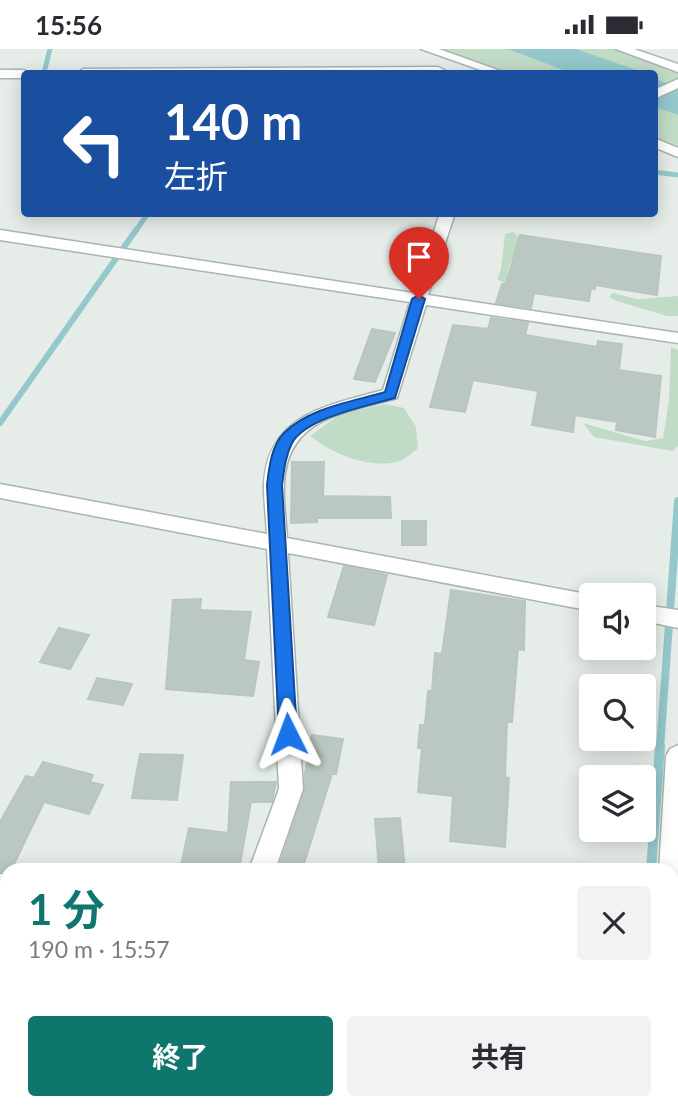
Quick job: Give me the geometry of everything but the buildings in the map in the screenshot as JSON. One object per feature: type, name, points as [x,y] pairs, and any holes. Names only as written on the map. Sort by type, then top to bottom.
[{"type":"street","points":[[428,49],[491,70]]},
{"type":"street","points":[[622,49],[678,68]]},
{"type":"street","points":[[640,49],[678,68]]},
{"type":"street","points":[[0,74],[21,74]]},
{"type":"street","points":[[658,93],[678,83]]},
{"type":"street","points":[[658,144],[678,153]]},
{"type":"street","points":[[265,863],[291,789],[274,485],[278,460],[288,437],[316,417],[391,394],[419,299],[448,217]]},
{"type":"street","points":[[0,235],[678,338]]},
{"type":"street","points":[[0,491],[579,600]]},
{"type":"street","points":[[656,615],[678,619]]},
{"type":"street","points":[[673,863],[678,756]]},
{"type":"green space","points":[[435,49],[616,49],[678,73],[678,158],[658,149],[658,70],[483,70]]},
{"type":"green space","points":[[513,232],[519,237],[508,277],[531,283],[506,284],[497,279],[501,269],[505,234]]},
{"type":"green space","points":[[613,293],[637,299],[678,296],[678,316],[667,316],[617,301],[609,297]]},
{"type":"green space","points":[[671,347],[678,350],[678,446],[672,451],[594,437],[583,423],[645,441],[663,438],[669,399]]},
{"type":"green space","points":[[385,404],[404,408],[416,427],[418,448],[402,460],[377,463],[352,459],[310,436],[340,414]]},
{"type":"water","points":[[508,49],[576,49],[636,70],[563,70]]},
{"type":"water","points":[[658,80],[678,88],[678,115],[658,108]]},
{"type":"waterway","points":[[45,70],[50,49]]},
{"type":"waterway","points":[[658,172],[678,175]]},
{"type":"waterway","points":[[135,232],[145,217]]},
{"type":"waterway","points":[[0,423],[136,230]]},
{"type":"waterway","points":[[660,748],[678,501]]},
{"type":"waterway","points":[[652,863],[660,746]]},
{"type":"route","points":[[288,734],[274,485],[278,460],[288,437],[316,417],[391,394],[419,299]]}]
